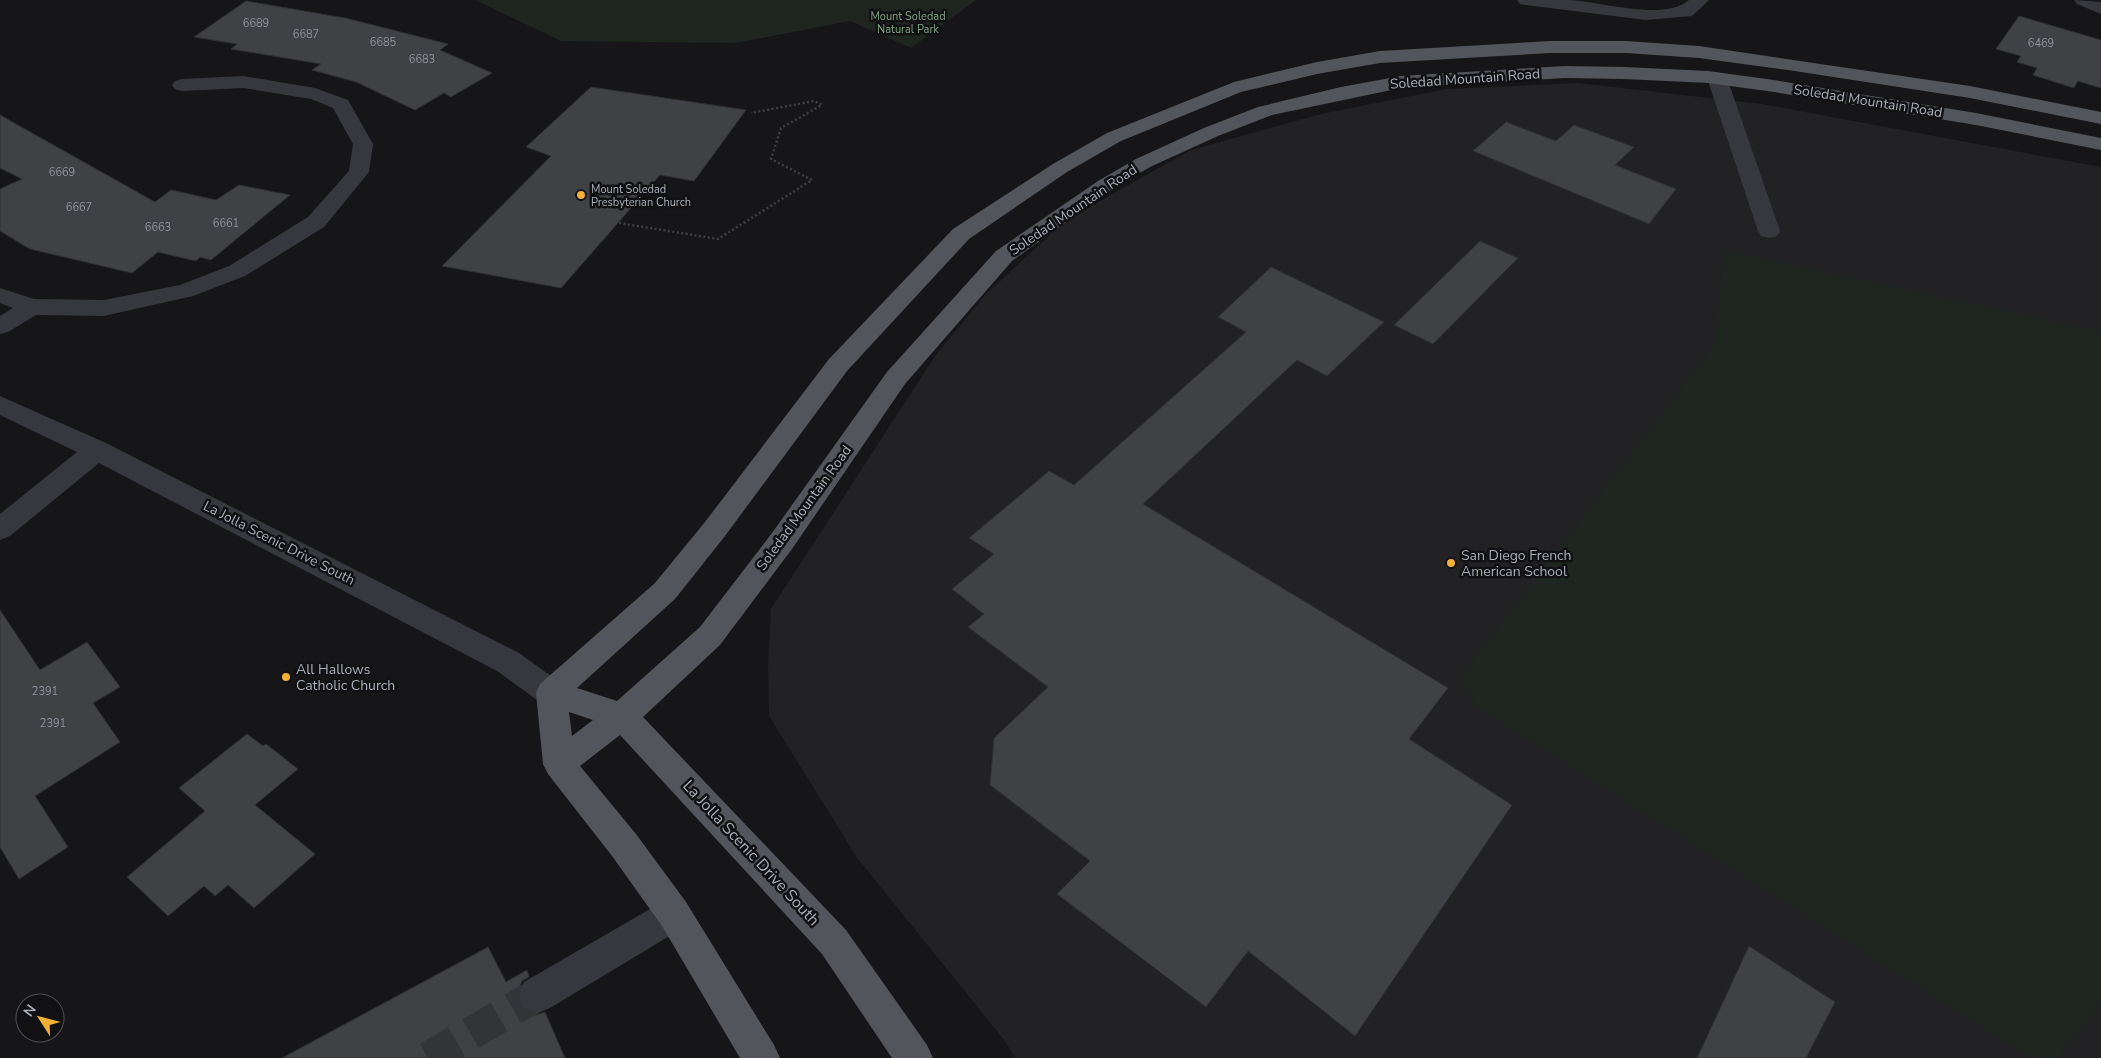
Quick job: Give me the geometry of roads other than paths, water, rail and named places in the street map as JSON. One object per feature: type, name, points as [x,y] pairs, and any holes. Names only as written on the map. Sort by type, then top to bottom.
[{"type":"main road","name":"Soledad Mountain Road","points":[[552,693],[665,591],[715,529],[838,365],[960,234],[1060,168],[1114,137],[1234,88],[1317,68],[1380,57],[1550,47],[1626,47],[1699,52],[1788,64],[1970,92],[2101,118]]},
{"type":"main road","name":"Soledad Mountain Road","points":[[559,764],[622,716],[710,636],[782,541],[896,378],[1004,256],[1059,216],[1135,167],[1211,132],[1265,111],[1341,93],[1401,82],[1564,72],[1717,78],[1976,119],[2101,144]]},
{"type":"main road","name":"La Jolla Scenic Drive South","points":[[552,693],[622,716],[834,942],[914,1058]]},
{"type":"main road","points":[[552,693],[559,764],[624,845],[674,914],[761,1058]]},
{"type":"street","points":[[1526,0],[1646,15],[1686,12],[1700,0]]},
{"type":"street","points":[[2083,0],[2101,9]]},
{"type":"street","points":[[1717,78],[1769,231]]},
{"type":"street","points":[[0,295],[32,306],[104,308],[185,291],[237,271],[316,222],[359,172],[363,144],[341,104],[315,94],[243,82],[182,85]]},
{"type":"street","points":[[0,326],[32,306]]},
{"type":"street","name":"La Jolla Scenic Drive South","points":[[0,404],[97,450],[508,662],[552,693]]},
{"type":"street","points":[[0,528],[97,450]]},
{"type":"street","points":[[537,995],[674,914]]},
{"type":"tunnel","points":[[428,1058],[537,995]]},
{"type":"place","name":"Mount Soledad Presbyterian Church","points":[[581,195]]},
{"type":"place","name":"San Diego French American School","points":[[1451,563]]},
{"type":"place","name":"All Hallows Catholic Church","points":[[286,677]]},
{"type":"park label","name":"Mount Soledad Natural Park","points":[[908,22]]}]
